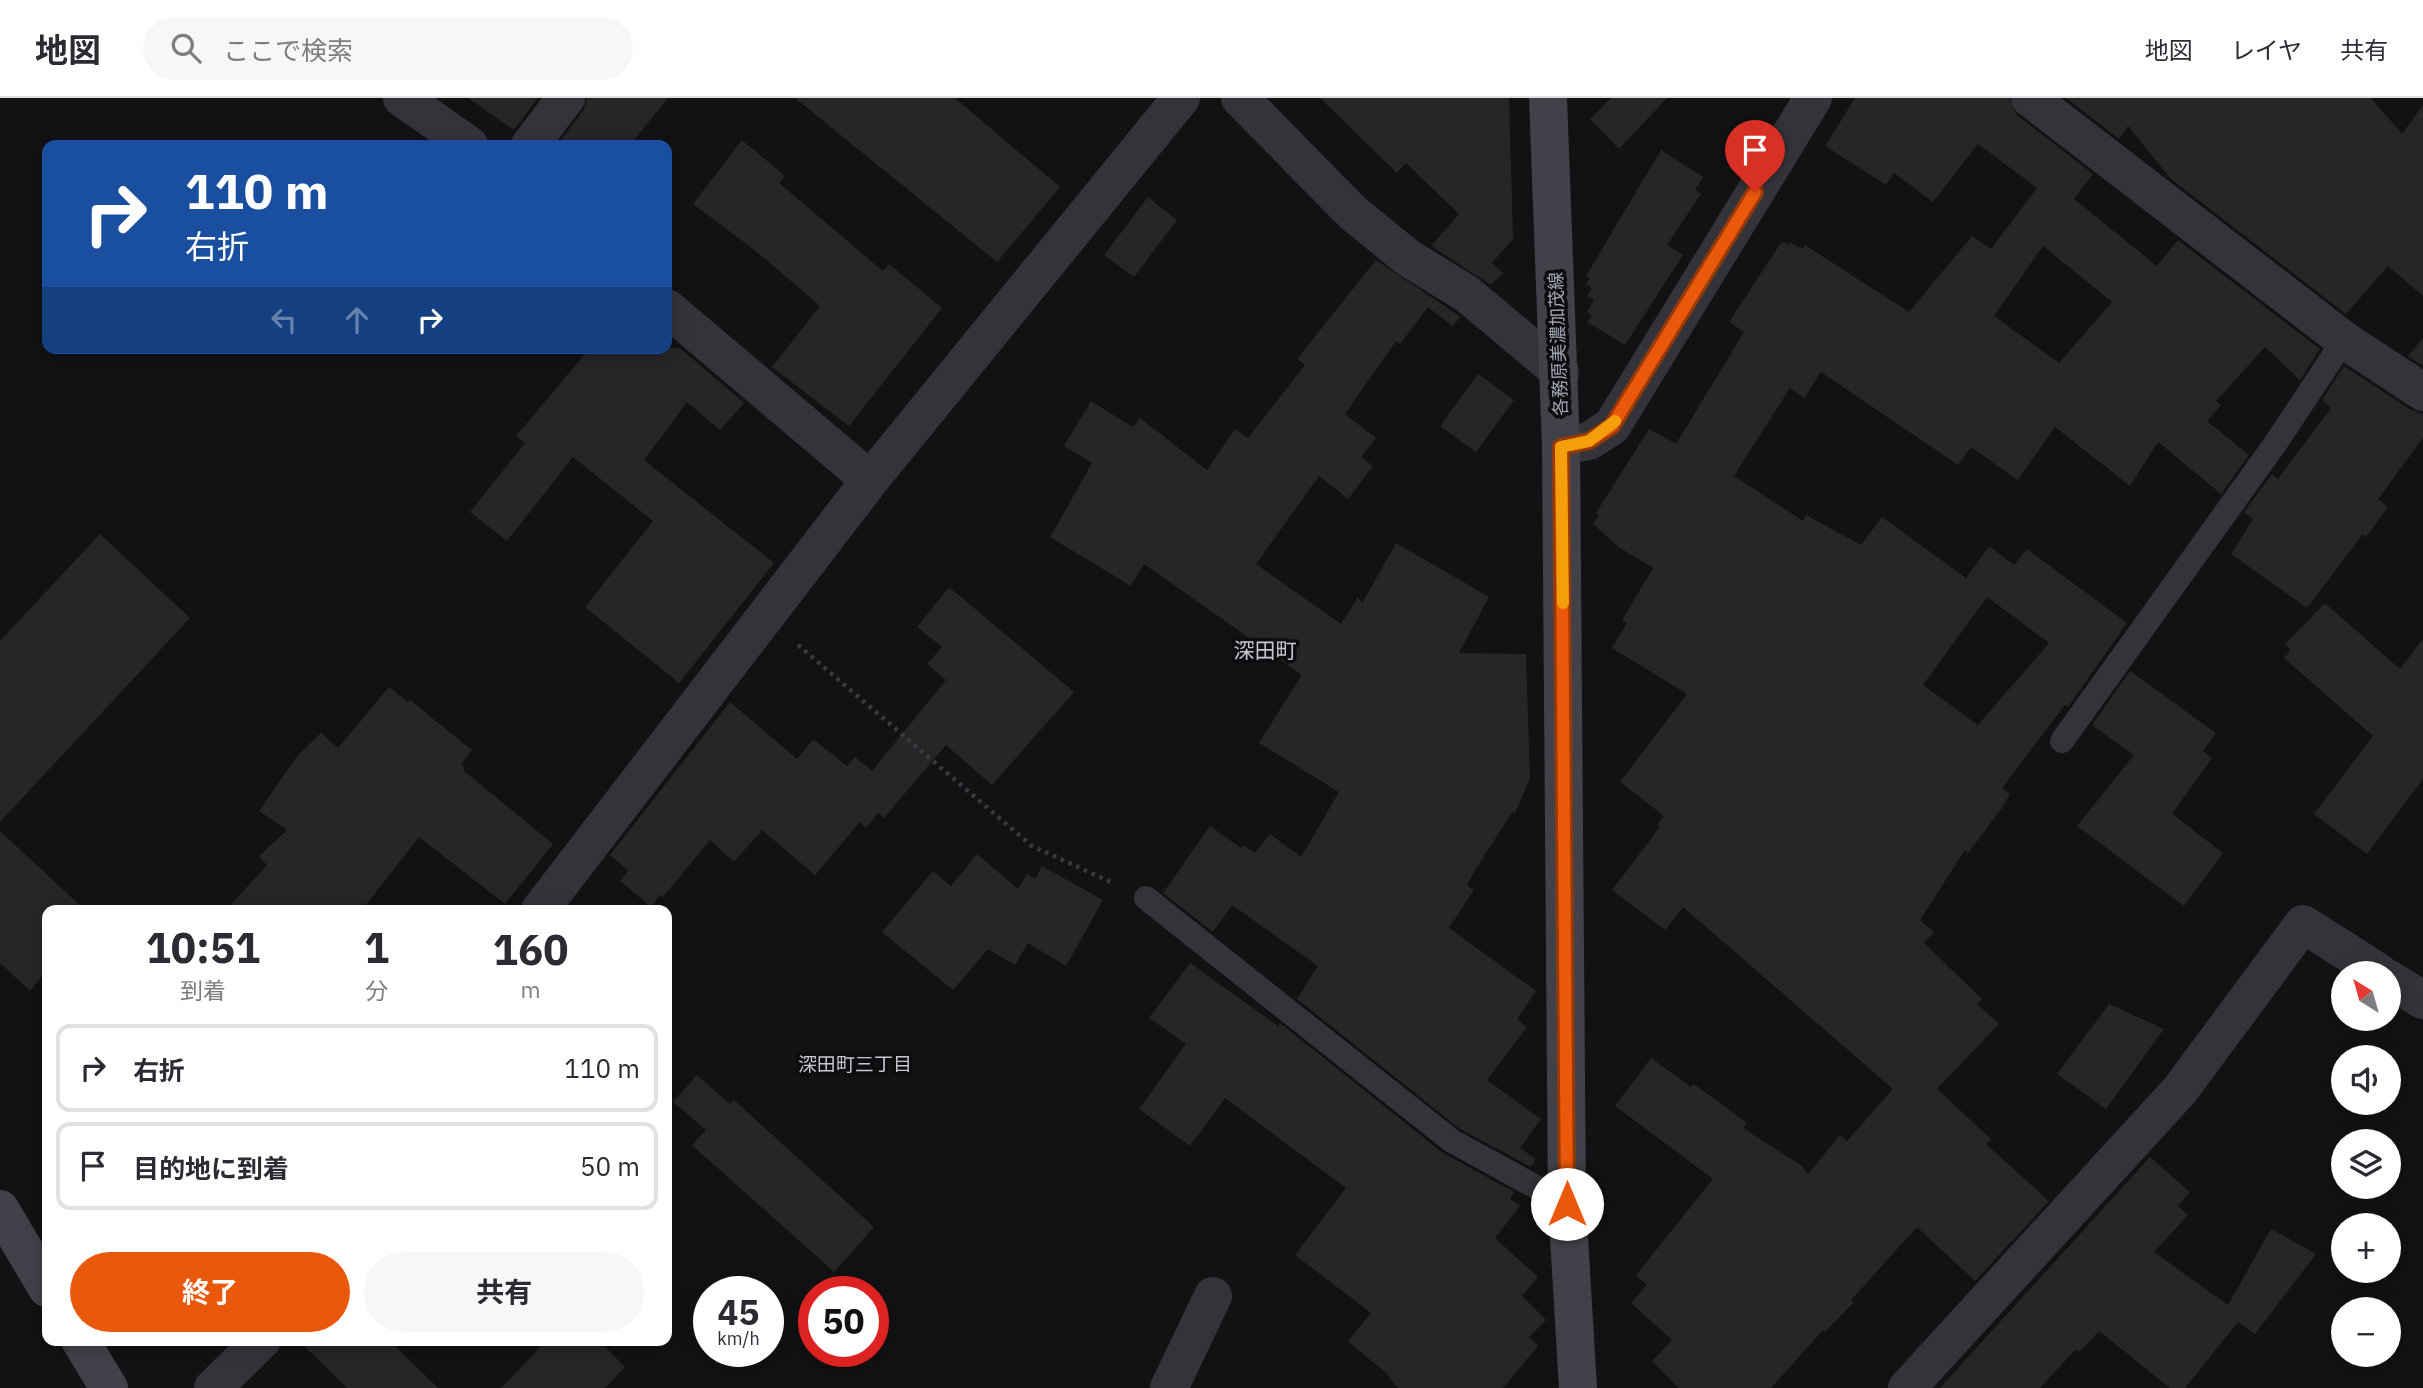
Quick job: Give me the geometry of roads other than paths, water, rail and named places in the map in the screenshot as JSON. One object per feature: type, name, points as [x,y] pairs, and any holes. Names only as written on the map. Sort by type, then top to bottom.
[{"type":"main road","name":"各務原美濃加茂線","points":[[1548,98],[1560,372],[1567,1204],[1578,1388]]},
{"type":"main road","points":[[0,1209],[42,1280]]},
{"type":"main road","points":[[84,1346],[109,1388]]},
{"type":"street","points":[[402,98],[462,140]]},
{"type":"street","points":[[534,140],[566,98]]},
{"type":"street","points":[[544,905],[870,480],[1181,98]]},
{"type":"street","points":[[1240,98],[1352,212],[1407,257],[1467,294],[1560,372]]},
{"type":"street","points":[[1561,447],[1589,441],[1612,426],[1813,98]]},
{"type":"street","points":[[2030,98],[2344,340],[2423,392]]},
{"type":"street","points":[[672,312],[870,480]]},
{"type":"street","points":[[1907,1388],[2180,1090],[2303,924],[2361,961]]},
{"type":"street","points":[[2401,986],[2423,1000]]},
{"type":"street","points":[[1169,1388],[1213,1296]]},
{"type":"street","points":[[213,1388],[256,1346]]},
{"type":"lane","points":[[2062,741],[2275,444],[2344,340]]},
{"type":"lane","points":[[1146,898],[1452,1141],[1567,1204]]},
{"type":"district","name":"深田町","points":[[1265,650]]},
{"type":"district","name":"深田町三丁目","points":[[855,1064]]}]
